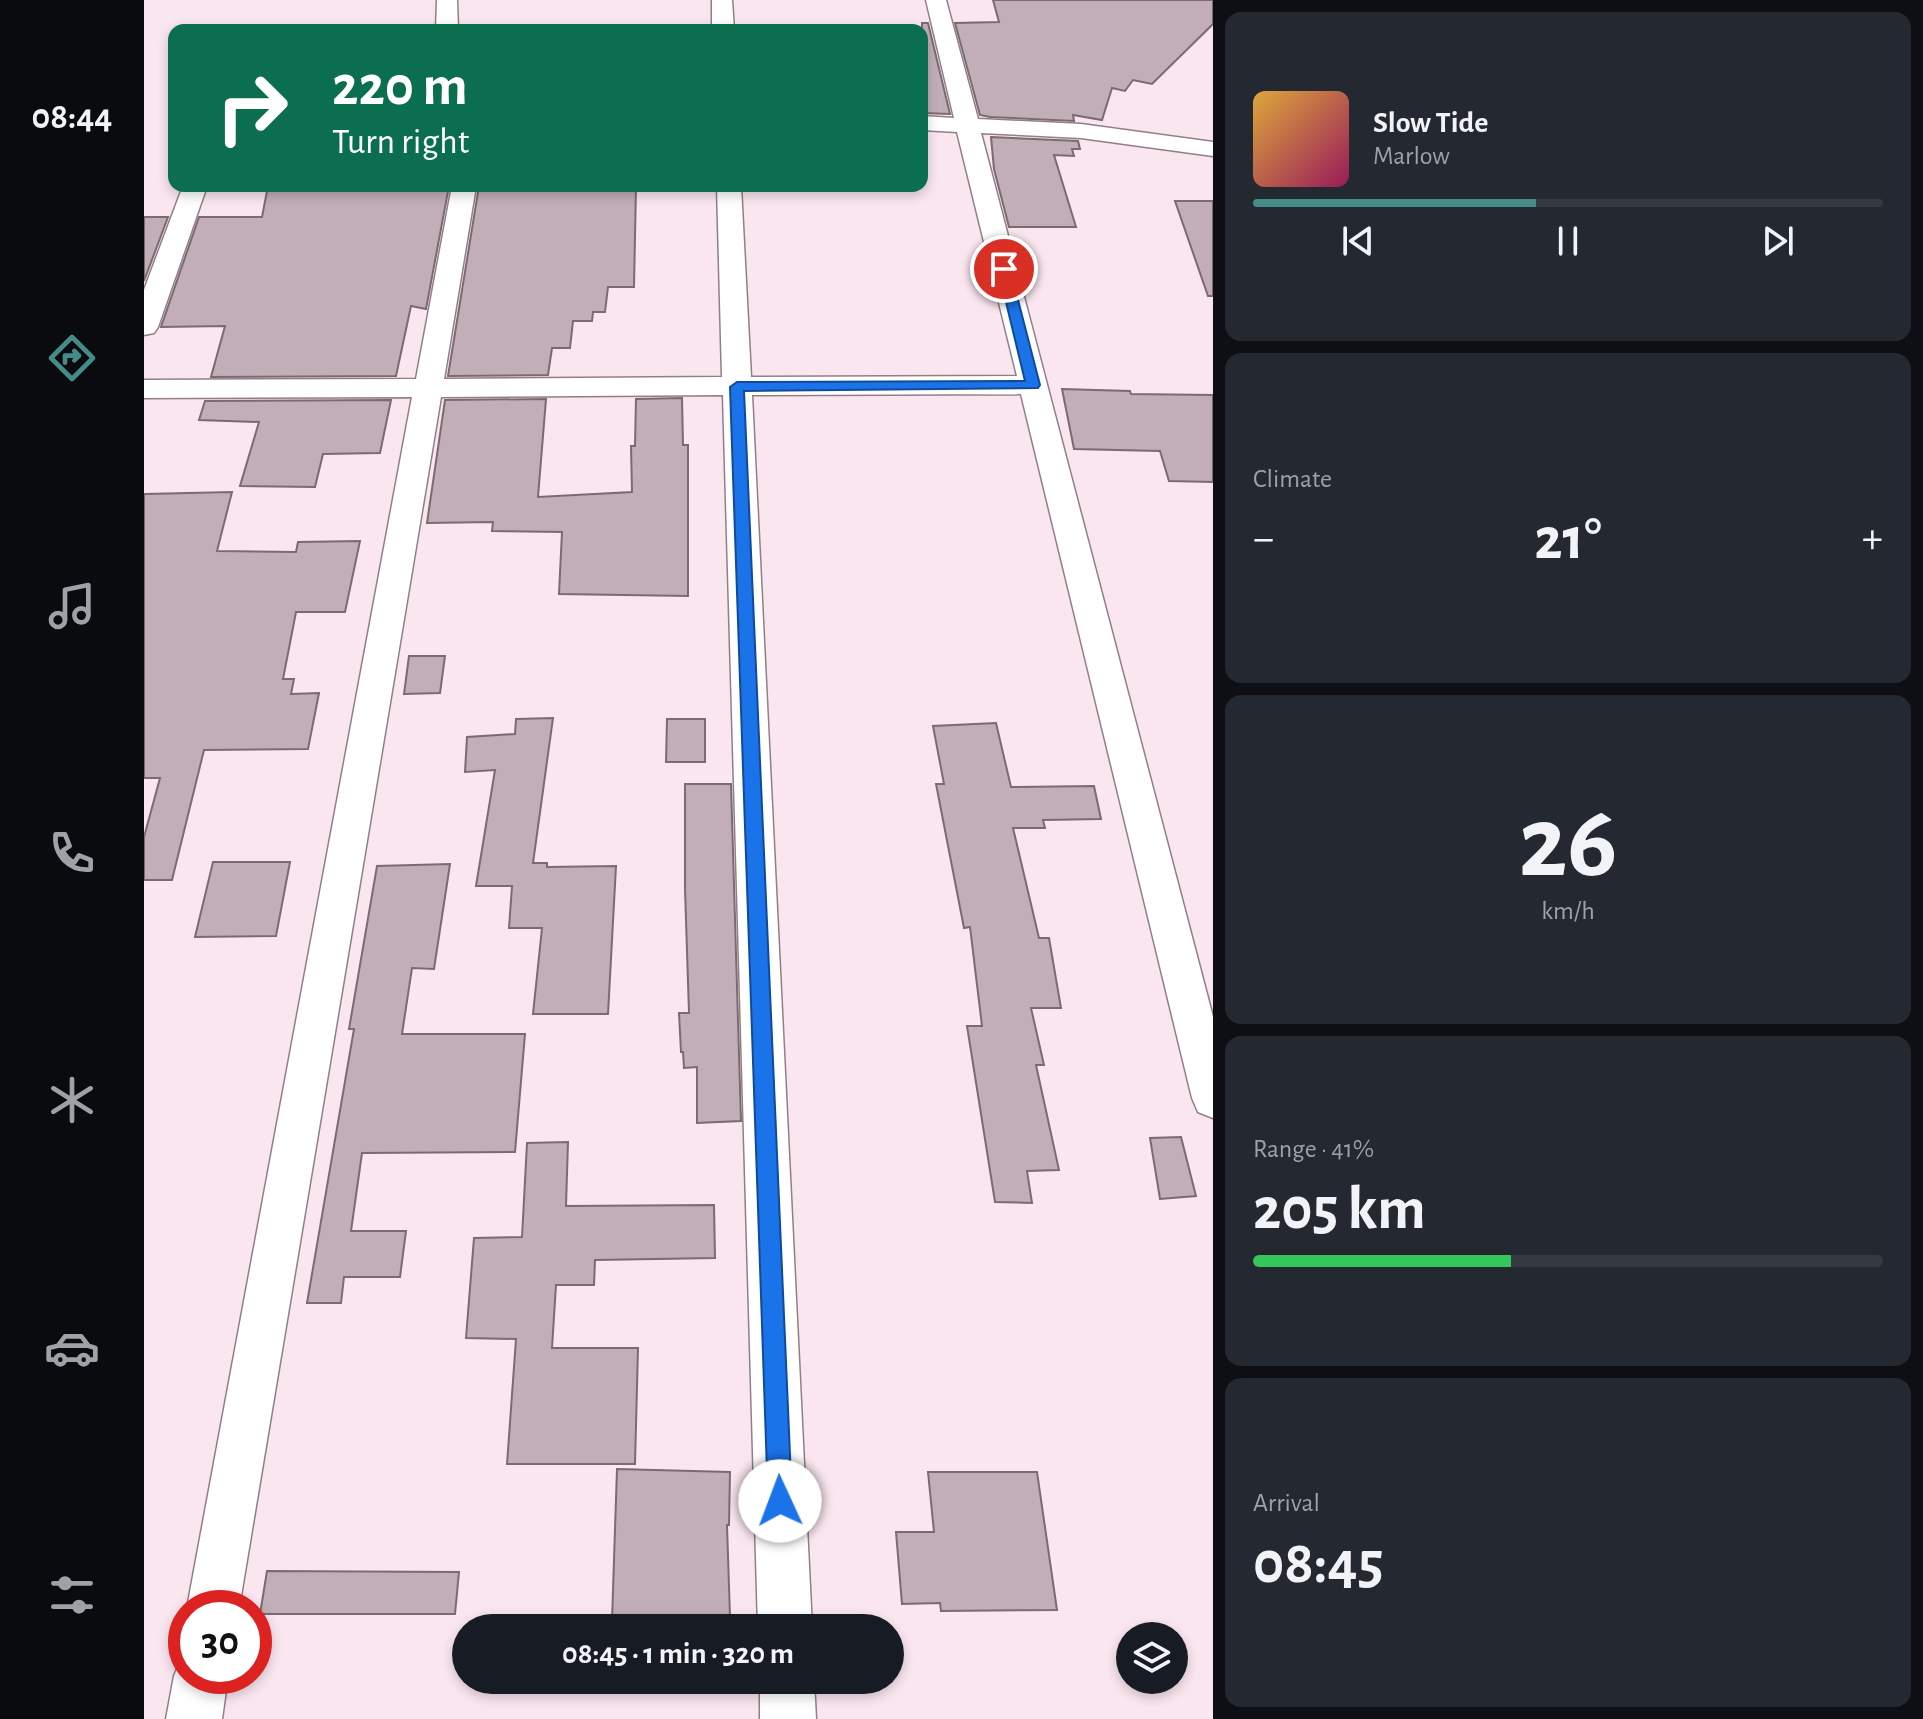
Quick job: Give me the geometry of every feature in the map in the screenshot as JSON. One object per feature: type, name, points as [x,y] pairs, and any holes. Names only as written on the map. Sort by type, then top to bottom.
[{"type":"street","points":[[447,0],[447,24]]},
{"type":"street","points":[[722,0],[723,24]]},
{"type":"street","points":[[936,0],[1213,1098]]},
{"type":"street","points":[[928,123],[1081,131],[1213,149]]},
{"type":"street","points":[[144,327],[193,192]]},
{"type":"street","points":[[216,1590],[463,192]]},
{"type":"street","points":[[729,192],[784,1614]]},
{"type":"street","points":[[144,389],[1033,385]]},
{"type":"street","points":[[194,1719],[198,1694]]},
{"type":"street","points":[[787,1694],[788,1719]]},
{"type":"building","points":[[993,0],[1213,0],[1213,24],[1152,84],[1133,80],[1125,91],[1112,88],[1102,120],[1073,115],[1074,121],[990,117],[980,115],[955,23],[999,22]]},
{"type":"building","points":[[928,23],[950,114],[928,113],[928,24],[922,24]]},
{"type":"building","points":[[991,137],[1078,141],[1080,149],[1072,149],[1074,156],[1054,155],[1076,227],[1009,227],[994,169]]},
{"type":"building","points":[[267,192],[448,192],[426,309],[411,306],[396,376],[211,377],[225,326],[161,327],[199,217],[262,217]]},
{"type":"building","points":[[478,192],[636,192],[634,287],[608,287],[605,312],[593,312],[592,321],[573,321],[570,348],[552,348],[548,375],[448,376]]},
{"type":"building","points":[[1175,201],[1213,201],[1213,296],[1208,296]]},
{"type":"building","points":[[144,217],[168,217],[144,281]]},
{"type":"building","points":[[1062,389],[1213,395],[1213,482],[1169,481],[1160,451],[1074,449]]},
{"type":"building","points":[[682,398],[683,445],[688,445],[688,596],[559,594],[562,532],[492,531],[493,522],[427,523],[445,400],[546,399],[538,497],[632,492],[631,446],[635,446],[636,399]]},
{"type":"building","points":[[391,400],[380,453],[323,454],[315,487],[240,486],[259,422],[199,420],[205,401]]},
{"type":"building","points":[[232,492],[217,551],[296,552],[298,542],[360,541],[345,612],[296,612],[283,679],[294,679],[291,694],[319,693],[308,749],[204,750],[172,880],[144,880],[144,837],[160,778],[144,778],[144,494]]},
{"type":"building","points":[[409,656],[445,656],[440,693],[404,694]]},
{"type":"building","points":[[553,718],[533,863],[547,863],[547,867],[616,866],[608,1014],[533,1014],[542,928],[509,928],[512,886],[476,886],[495,770],[465,772],[467,737],[515,734],[516,719]]},
{"type":"building","points":[[667,719],[705,719],[705,762],[666,762]]},
{"type":"building","points":[[996,723],[1011,787],[1094,786],[1101,819],[1043,820],[1045,828],[1013,828],[1039,938],[1049,938],[1061,1008],[1031,1008],[1044,1065],[1036,1065],[1059,1170],[1027,1171],[1032,1203],[995,1202],[967,1026],[982,1026],[970,927],[964,928],[936,784],[944,784],[933,726]]},
{"type":"building","points":[[685,784],[731,784],[741,1121],[697,1123],[697,1067],[684,1068],[681,1052],[679,1013],[689,1013]]},
{"type":"building","points":[[213,862],[290,862],[276,936],[195,937]]},
{"type":"building","points":[[450,864],[434,969],[412,968],[402,1034],[525,1034],[515,1152],[362,1153],[351,1231],[406,1231],[400,1277],[344,1277],[341,1303],[307,1303],[354,1029],[349,1029],[377,866]]},
{"type":"building","points":[[1181,1137],[1196,1196],[1160,1199],[1150,1138]]},
{"type":"building","points":[[568,1142],[566,1206],[714,1205],[715,1258],[595,1260],[594,1285],[556,1285],[552,1348],[638,1348],[635,1464],[507,1464],[516,1339],[466,1338],[474,1238],[522,1237],[527,1143]]},
{"type":"building","points":[[617,1469],[730,1472],[727,1525],[730,1614],[612,1614]]},
{"type":"building","points":[[928,1472],[1037,1472],[1057,1610],[941,1611],[940,1603],[902,1604],[896,1532],[934,1532]]},
{"type":"building","points":[[267,1571],[459,1572],[455,1614],[272,1614],[272,1590],[264,1590]]},
{"type":"route","points":[[780,1501],[737,387],[1033,385],[1004,269]]}]
